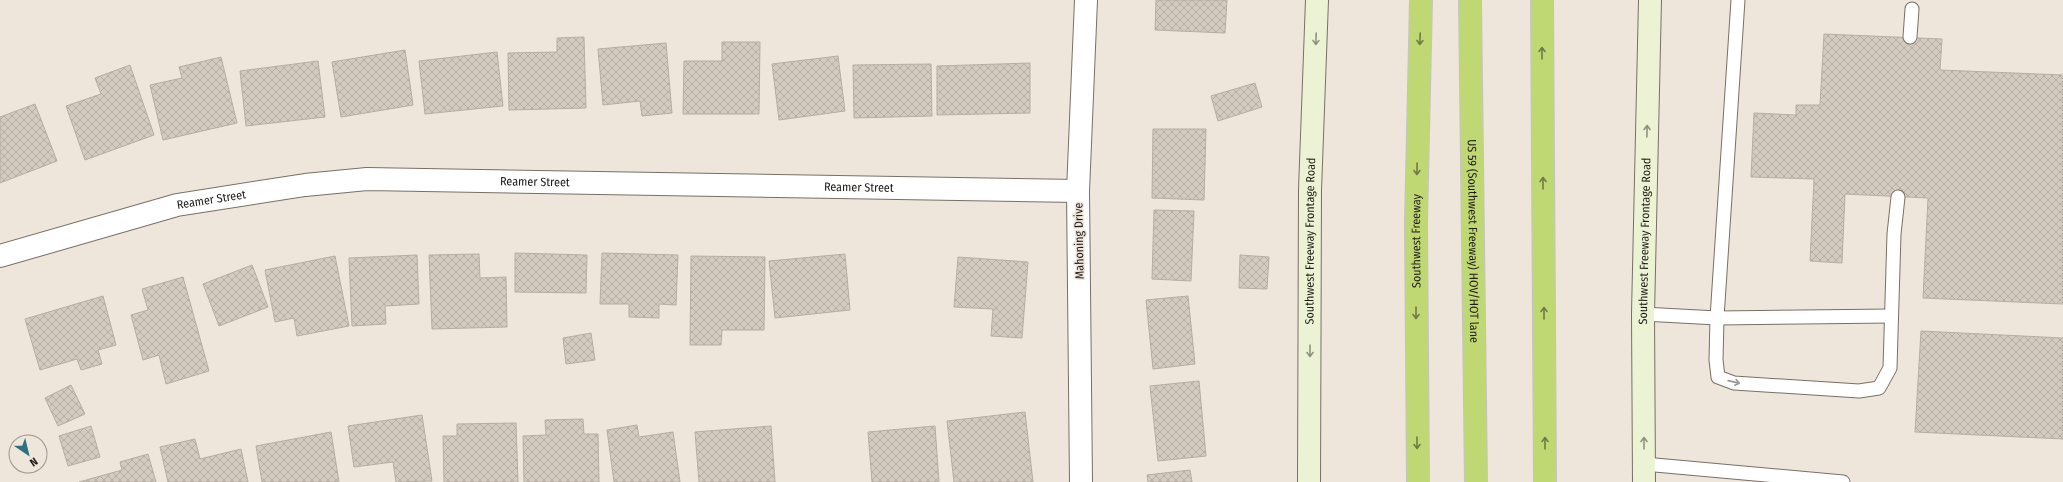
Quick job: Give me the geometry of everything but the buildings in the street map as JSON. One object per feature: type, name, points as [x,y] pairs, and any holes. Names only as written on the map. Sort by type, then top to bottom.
[{"type":"highway","name":"Southwest Freeway","points":[[1418,482],[1416,222],[1421,0]]},
{"type":"highway","name":"US 59 (Southwest Freeway) HOV/HOT lane","points":[[1470,0],[1476,482]]},
{"type":"highway","points":[[1542,0],[1545,482]]},
{"type":"main road","name":"Southwest Freeway Frontage Road","points":[[1310,482],[1310,190],[1317,0]]},
{"type":"main road","name":"Southwest Freeway Frontage Road","points":[[1644,473],[1643,314],[1650,0]]},
{"type":"street","name":"Mahoning Drive","points":[[1081,482],[1078,191],[1086,0]]},
{"type":"street","name":"Reamer Street","points":[[0,256],[177,205],[305,185],[366,180],[1078,191]]},
{"type":"lane","points":[[1738,0],[1717,318],[1716,341],[1718,377],[1734,383],[1859,391],[1879,388],[1890,368],[1894,234],[1898,197]]},
{"type":"lane","points":[[1910,37],[1912,9]]},
{"type":"lane","points":[[1643,314],[1717,318],[1891,316]]},
{"type":"lane","points":[[1644,473],[1843,482]]}]
